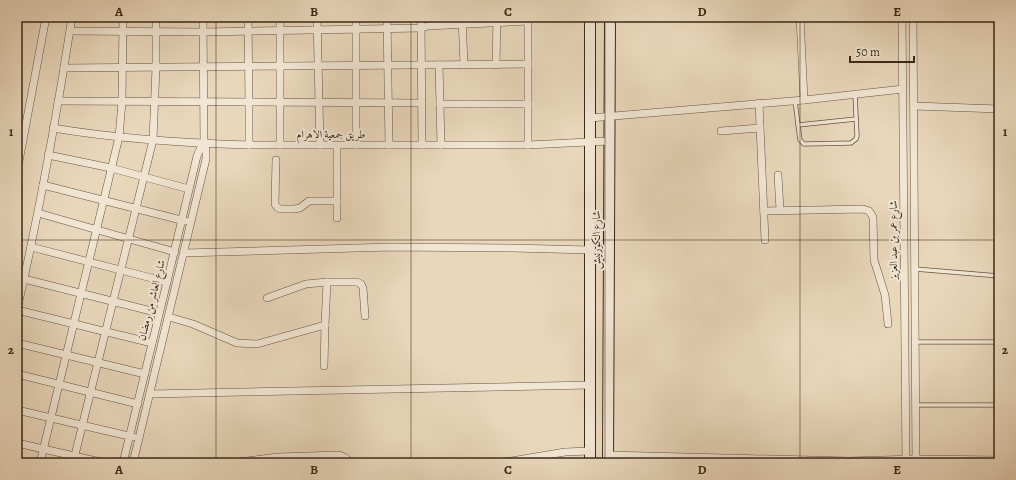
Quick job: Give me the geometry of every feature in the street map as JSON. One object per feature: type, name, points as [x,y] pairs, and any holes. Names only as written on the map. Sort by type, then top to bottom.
[{"type":"main road","name":"شارع الكورنيش","points":[[590,17],[590,463]]},
{"type":"main road","name":"شارع الكورنيش","points":[[608,459],[610,17]]},
{"type":"main road","points":[[590,450],[608,459]]},
{"type":"street","points":[[17,172],[46,17]]},
{"type":"street","points":[[72,17],[54,128],[38,213],[17,310],[152,343]]},
{"type":"street","points":[[40,463],[119,137],[122,102],[123,17]]},
{"type":"street","points":[[74,460],[153,140],[156,67],[156,17]]},
{"type":"street","name":"شارع العاشر من رمضان","points":[[133,463],[206,159],[206,149],[204,144],[203,17]]},
{"type":"street","points":[[248,17],[249,145]]},
{"type":"street","points":[[280,17],[280,145]]},
{"type":"street","points":[[317,17],[320,145]]},
{"type":"street","points":[[356,17],[356,145]]},
{"type":"street","points":[[387,17],[389,145]]},
{"type":"street","points":[[421,17],[422,145]]},
{"type":"street","points":[[800,17],[804,100]]},
{"type":"street","name":"شارع عمر بن عبد العزيز","points":[[902,17],[906,462]]},
{"type":"street","name":"شارع عمر بن عبد العزيز","points":[[913,17],[916,461]]},
{"type":"street","points":[[70,31],[203,32],[387,29],[421,28],[463,21],[528,19],[528,145]]},
{"type":"street","points":[[496,20],[496,65]]},
{"type":"street","points":[[463,21],[464,65]]},
{"type":"street","points":[[64,68],[528,64]]},
{"type":"street","points":[[439,65],[441,146]]},
{"type":"street","points":[[590,118],[795,101],[903,89]]},
{"type":"street","points":[[58,101],[422,103]]},
{"type":"street","points":[[759,103],[765,240]]},
{"type":"street","points":[[440,104],[528,104]]},
{"type":"street","points":[[914,106],[999,109]]},
{"type":"street","name":"طريق جمعية الاهرام","points":[[54,128],[90,134],[204,144],[441,146],[528,145],[609,141]]},
{"type":"street","points":[[721,131],[760,128]]},
{"type":"street","name":"شارع العاشر من رمضان","points":[[123,463],[197,156],[204,144]]},
{"type":"street","points":[[337,146],[337,218]]},
{"type":"street","points":[[48,155],[111,168],[189,189]]},
{"type":"street","points":[[276,160],[275,204],[277,208],[297,208],[309,201],[337,201]]},
{"type":"street","points":[[778,175],[780,210]]},
{"type":"street","points":[[43,185],[191,222]]},
{"type":"street","points":[[764,211],[869,211],[873,218],[874,260],[885,295],[888,324]]},
{"type":"street","points":[[38,213],[175,252]]},
{"type":"street","points":[[31,247],[167,282]]},
{"type":"street","points":[[184,253],[391,247],[590,250]]},
{"type":"street","points":[[904,270],[915,270]]},
{"type":"street","points":[[24,279],[159,313]]},
{"type":"street","points":[[324,366],[327,282]]},
{"type":"street","points":[[267,298],[306,284],[357,282],[361,284],[363,288],[365,316]]},
{"type":"street","points":[[168,317],[193,324],[237,343],[246,344],[257,344],[325,325]]},
{"type":"street","points":[[17,343],[145,374]]},
{"type":"street","points":[[17,374],[138,404]]},
{"type":"street","points":[[150,394],[590,385]]},
{"type":"street","points":[[17,410],[139,438]]},
{"type":"street","points":[[17,443],[44,449],[74,460],[105,463]]},
{"type":"street","points":[[499,463],[565,452],[590,450]]},
{"type":"street","points":[[232,463],[338,455],[348,459],[350,463]]},
{"type":"street","points":[[608,459],[849,462],[989,462],[999,460]]},
{"type":"lane","points":[[795,101],[800,140],[804,144],[851,143],[857,136],[855,94]]},
{"type":"lane","points":[[798,125],[856,119]]},
{"type":"lane","points":[[915,270],[999,276]]},
{"type":"lane","points":[[916,342],[999,342]]},
{"type":"lane","points":[[916,405],[999,404]]}]
